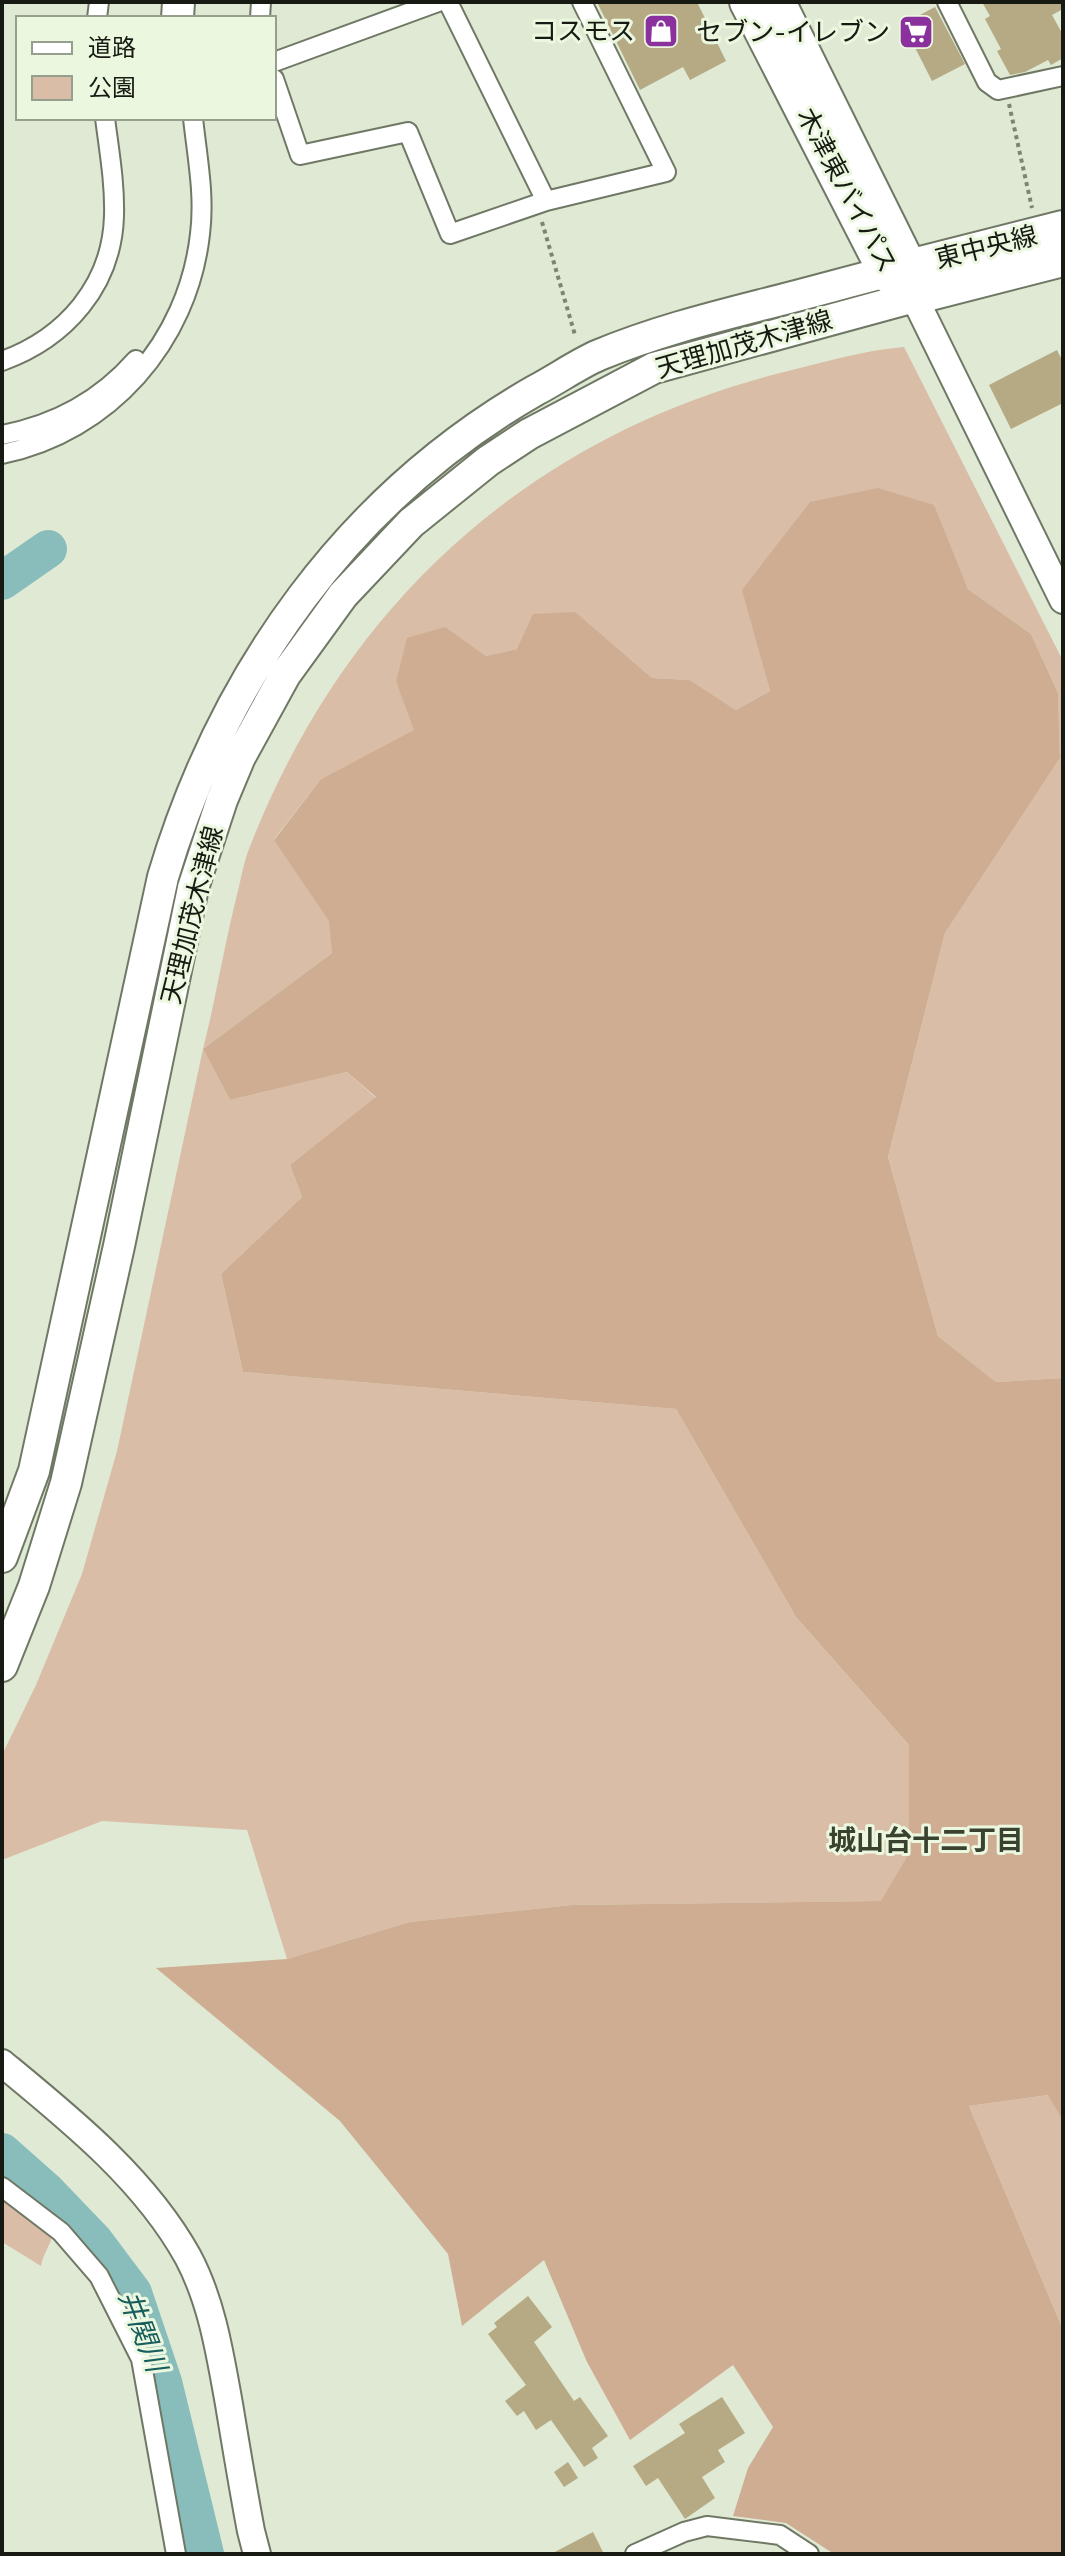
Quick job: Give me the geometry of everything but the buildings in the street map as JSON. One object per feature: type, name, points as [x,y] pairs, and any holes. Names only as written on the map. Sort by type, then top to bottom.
[{"type":"highway","name":"木津東バイパス","points":[[747,2],[903,279]]},
{"type":"highway","name":"木津東バイパス","points":[[778,2],[903,279]]},
{"type":"highway","name":"東中央線","points":[[903,279],[1063,228]]},
{"type":"highway","name":"東中央線","points":[[903,279],[1063,259]]},
{"type":"main road","name":"天理加茂木津線","points":[[2,1557],[34,1471],[94,1204],[152,922],[176,833],[198,776],[231,706],[279,628],[336,554],[437,458],[513,404],[597,356],[654,334],[903,279]]},
{"type":"main road","name":"天理加茂木津線","points":[[2,1666],[34,1586],[66,1483],[126,1217],[193,888],[222,800],[240,757],[285,675],[343,595],[411,523],[488,461],[529,434],[654,368],[903,279]]},
{"type":"street","points":[[276,61],[438,2]]},
{"type":"street","points":[[448,2],[541,203]]},
{"type":"street","points":[[276,85],[300,155],[408,132],[450,234],[541,203],[666,172],[582,2]]},
{"type":"street","points":[[947,2],[987,82],[998,90],[1063,76]]},
{"type":"street","points":[[2,361],[38,345],[71,320],[103,271],[113,234],[114,215],[105,120]]},
{"type":"street","points":[[2,435],[44,424],[89,402],[128,369],[159,328],[180,281],[191,230],[190,191],[181,120]]},
{"type":"street","points":[[2,454],[44,442],[93,415],[135,379],[168,335],[190,285],[201,231],[202,203],[193,120]]},
{"type":"street","points":[[903,279],[1063,600]]},
{"type":"street","points":[[2,2063],[120,2167],[163,2217],[189,2259],[209,2309],[221,2358],[257,2554]]},
{"type":"street","points":[[2,2187],[61,2232],[99,2276],[141,2359],[176,2554]]},
{"type":"street","points":[[635,2554],[684,2532],[707,2526],[780,2535],[809,2554]]},
{"type":"path","points":[[1006,90],[1032,208]]},
{"type":"path","points":[[541,203],[575,335]]},
{"type":"green space","points":[[904,347],[1063,661],[1063,1378],[996,1382],[938,1336],[888,1157],[945,933],[1060,758],[1058,693],[1031,634],[968,589],[933,505],[743,590],[770,691],[736,710],[690,680],[652,678],[574,612],[517,649],[486,656],[445,628],[396,682],[415,730],[321,779],[274,839],[330,921],[332,953],[203,1049],[249,849],[289,760],[338,678],[395,605],[460,540],[532,483],[612,436],[699,398],[792,370]]},
{"type":"green space","points":[[203,1049],[230,1100],[347,1072],[376,1098],[290,1165],[302,1197],[221,1274],[243,1372],[676,1409],[796,1617],[909,1745],[909,1853],[882,1901],[572,1905],[410,1922],[287,1959],[247,1830],[102,1821],[2,1860],[2,1755],[36,1685],[82,1574],[117,1451]]},
{"type":"green space","points":[[1049,2095],[1063,2121],[1063,2330],[969,2106]]},
{"type":"green space","points":[[2,2196],[53,2233],[41,2266],[2,2242]]},
{"type":"shaded area","points":[[878,488],[934,505],[968,589],[1031,634],[1058,693],[1060,758],[945,933],[888,1157],[938,1336],[996,1382],[1063,1378],[1063,2121],[1048,2095],[969,2106],[1063,2330],[1063,2554],[834,2554],[786,2523],[733,2516],[748,2468],[773,2427],[733,2365],[630,2440],[587,2362],[544,2260],[462,2326],[448,2254],[340,2121],[156,1968],[287,1959],[410,1922],[572,1905],[881,1901],[909,1853],[909,1745],[796,1617],[676,1409],[243,1372],[221,1274],[302,1197],[290,1165],[376,1097],[347,1072],[230,1100],[203,1049],[332,953],[329,921],[274,840],[321,779],[414,730],[396,682],[407,638],[445,627],[486,656],[517,649],[533,614],[575,612],[652,678],[690,680],[736,710],[770,691],[742,590],[810,502]]},
{"type":"waterway","points":[[2,581],[48,549]]},
{"type":"waterway","name":"井関川","points":[[2,2152],[46,2191],[94,2241],[133,2293],[163,2382],[205,2554]]},
{"type":"place","name":"コスモス","points":[[661,31]]},
{"type":"place","name":"セブン-イレブン","points":[[916,32]]},
{"type":"district","name":"城山台十二丁目","points":[[926,1840]]}]
